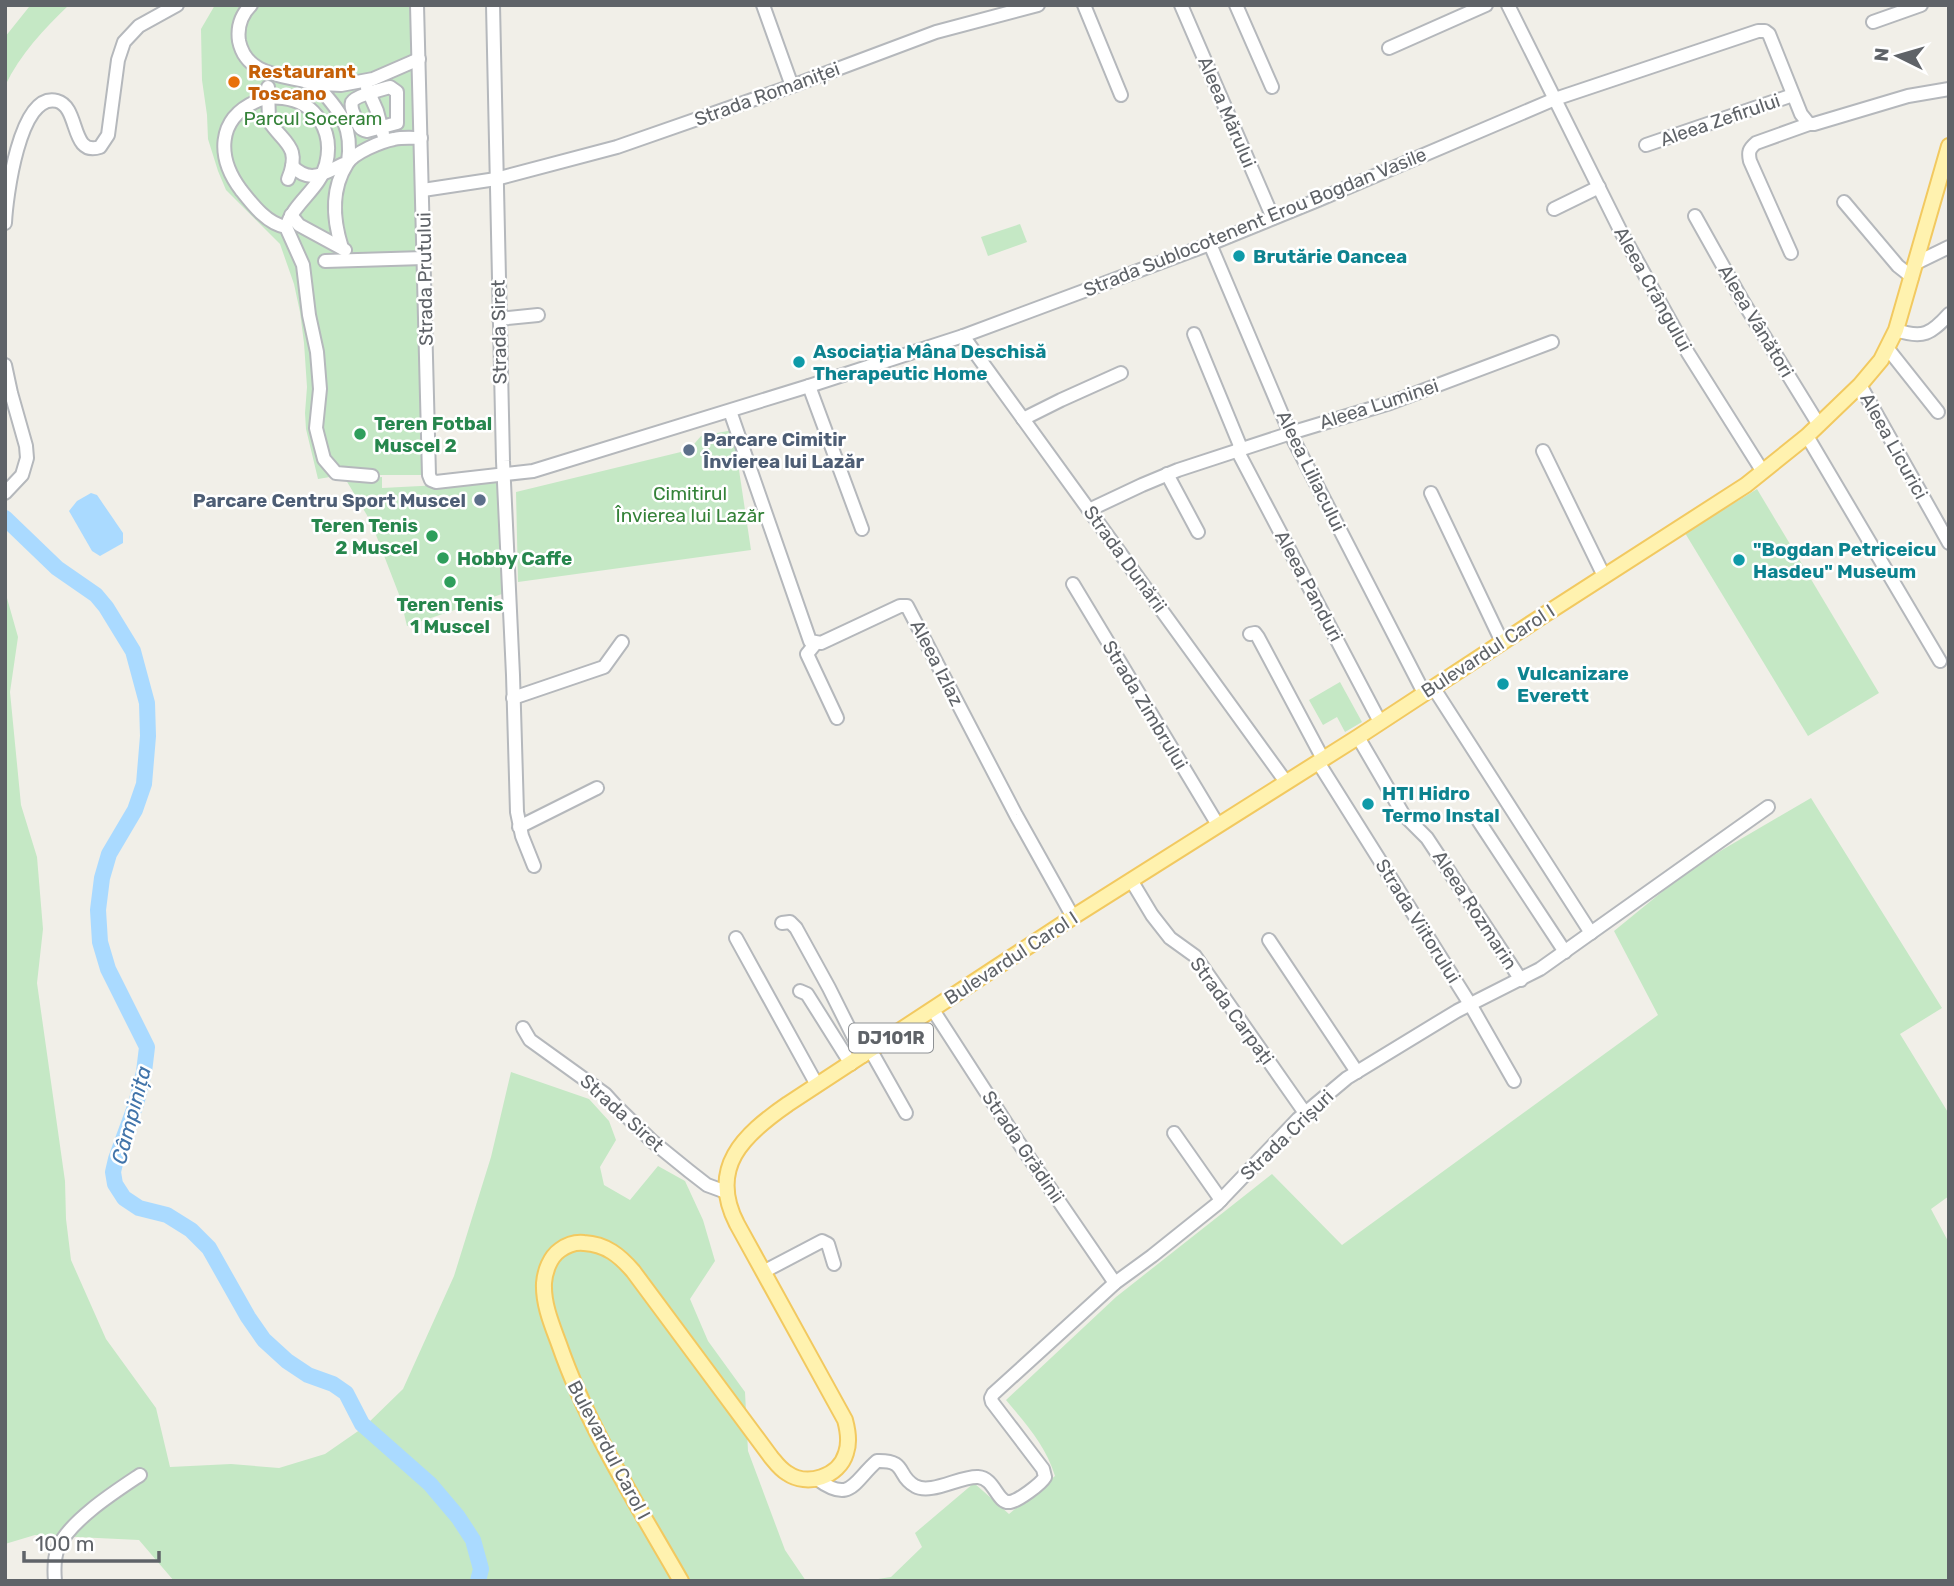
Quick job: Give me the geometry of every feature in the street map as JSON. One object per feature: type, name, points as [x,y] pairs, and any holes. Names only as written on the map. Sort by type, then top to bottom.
[{"type":"main road","name":"Bulevardul Carol I","points":[[726,1192],[730,1164],[746,1138],[769,1117],[1073,917],[1358,737],[1708,510],[1763,472],[1807,436],[1860,385],[1888,349],[1896,330],[1949,146]]},
{"type":"main road","points":[[726,1192],[732,1213],[845,1420],[848,1432],[846,1453],[836,1469],[817,1479]]},
{"type":"main road","name":"Bulevardul Carol I","points":[[681,1581],[589,1419],[567,1370],[547,1310],[545,1295],[546,1271],[556,1253],[572,1244],[589,1243],[605,1247],[623,1260],[778,1466],[793,1477],[817,1479]]},
{"type":"street","points":[[5,223],[10,152],[35,111],[42,104],[56,100],[63,104],[69,113],[86,148],[100,147],[108,135],[118,60],[124,42],[139,26],[177,5]]},
{"type":"street","points":[[251,5],[239,27],[239,42],[245,58],[260,70],[270,86],[314,111],[326,130],[328,144],[327,163],[316,185],[297,205],[288,221],[280,226],[250,201],[234,180],[224,150],[224,138],[234,118],[257,101],[270,86]]},
{"type":"street","name":"Strada Prutului","points":[[417,5],[429,475],[431,480],[436,482],[503,476]]},
{"type":"street","name":"Strada Siret","points":[[493,5],[503,476],[517,812],[519,827],[534,866]]},
{"type":"street","points":[[763,5],[792,86]]},
{"type":"street","name":"Strada Romaniței","points":[[423,190],[496,180],[617,147],[936,32],[1038,5]]},
{"type":"street","points":[[1084,5],[1121,95]]},
{"type":"street","name":"Aleea Mărului","points":[[1181,5],[1273,218]]},
{"type":"street","points":[[1236,5],[1272,87]]},
{"type":"street","points":[[1389,48],[1486,5]]},
{"type":"street","name":"Aleea Crângului","points":[[1508,5],[1620,230],[1688,353],[1763,472]]},
{"type":"street","points":[[1873,22],[1921,5]]},
{"type":"street","name":"Strada Sublocotenent Erou Bogdan Vasile","points":[[503,476],[533,471],[963,336],[1210,244],[1555,99],[1762,31],[1771,37],[1801,114],[1809,124]]},
{"type":"street","points":[[248,98],[270,86],[320,86],[362,82],[395,71],[419,59]]},
{"type":"street","points":[[362,82],[370,94],[383,134]]},
{"type":"street","points":[[270,86],[267,112],[269,121],[288,142],[292,155],[288,179]]},
{"type":"street","points":[[320,86],[336,106],[345,124],[349,145],[348,162],[334,207],[338,237],[347,261]]},
{"type":"street","points":[[292,166],[300,174],[314,176],[348,162],[372,146],[383,134],[397,123],[397,92],[390,88],[357,97],[352,101],[360,128],[363,131],[383,134],[401,138],[421,138]]},
{"type":"street","points":[[1791,253],[1750,161],[1750,148],[1756,143],[1809,124],[1901,98],[1949,89]]},
{"type":"street","name":"Aleea Zefirului","points":[[1646,145],[1793,95]]},
{"type":"street","points":[[1554,209],[1599,187]]},
{"type":"street","points":[[1844,202],[1898,266],[1914,270],[1949,247]]},
{"type":"street","name":"Aleea Vânători","points":[[1695,216],[1742,300],[1819,425]]},
{"type":"street","points":[[288,221],[342,248]]},
{"type":"street","points":[[288,221],[291,241],[303,265],[317,352],[320,389],[316,428],[324,459],[336,473],[372,476]]},
{"type":"street","name":"Aleea Liliacului","points":[[1210,244],[1290,433],[1429,690],[1591,933]]},
{"type":"street","points":[[325,261],[424,258]]},
{"type":"street","points":[[1896,330],[1911,335],[1928,333],[1949,314]]},
{"type":"street","points":[[499,319],[538,315]]},
{"type":"street","name":"Aleea Panduri","points":[[1195,334],[1239,449],[1380,722]]},
{"type":"street","name":"Strada Dunării","points":[[963,336],[1286,782]]},
{"type":"street","name":"Aleea Luminei","points":[[1089,510],[1167,474],[1380,406],[1552,342]]},
{"type":"street","points":[[1888,349],[1938,412]]},
{"type":"street","points":[[5,365],[27,458],[22,475],[5,493]]},
{"type":"street","points":[[1023,419],[1121,373]]},
{"type":"street","name":"Aleea Licurici","points":[[1860,385],[1949,543]]},
{"type":"street","points":[[809,386],[862,529]]},
{"type":"street","points":[[730,411],[807,636],[810,641],[816,643],[807,654],[837,718]]},
{"type":"street","points":[[1807,436],[1940,661]]},
{"type":"street","points":[[1542,451],[1604,576]]},
{"type":"street","points":[[1167,474],[1198,532]]},
{"type":"street","points":[[1430,493],[1502,642]]},
{"type":"street","name":"Strada Zimbrului","points":[[1073,584],[1218,825]]},
{"type":"street","name":"Aleea Izlaz","points":[[816,643],[827,641],[900,606],[907,606],[1073,917]]},
{"type":"street","name":"Strada Viitorului","points":[[1250,634],[1258,637],[1321,760],[1514,1081]]},
{"type":"street","points":[[513,698],[604,667],[622,642]]},
{"type":"street","name":"Aleea Rozmarin","points":[[1358,737],[1398,807],[1427,838],[1521,980]]},
{"type":"street","points":[[519,827],[597,788]]},
{"type":"street","name":"Strada Crișuri","points":[[817,1479],[838,1491],[846,1490],[877,1461],[885,1461],[897,1464],[916,1487],[928,1488],[974,1476],[984,1477],[1003,1501],[1009,1503],[1044,1480],[1042,1469],[992,1402],[992,1396],[1115,1283],[1221,1200],[1305,1112],[1357,1072],[1470,1004],[1540,969],[1768,807]]},
{"type":"street","points":[[1478,820],[1565,951]]},
{"type":"street","name":"Strada Carpați","points":[[1131,880],[1152,915],[1170,938],[1195,956],[1305,1112]]},
{"type":"street","points":[[782,923],[790,922],[796,928],[862,1057]]},
{"type":"street","points":[[736,938],[817,1085]]},
{"type":"street","points":[[1269,940],[1357,1072]]},
{"type":"street","points":[[800,991],[807,994],[862,1057],[906,1113]]},
{"type":"street","name":"Strada Grădinii","points":[[933,1010],[1115,1283]]},
{"type":"street","name":"Strada Siret","points":[[523,1028],[530,1040],[606,1094],[652,1140],[689,1171],[707,1185],[726,1192]]},
{"type":"street","points":[[1174,1133],[1221,1200]]},
{"type":"street","points":[[763,1272],[822,1241],[828,1244],[834,1264]]},
{"type":"street","points":[[66,1581],[55,1575],[59,1548],[67,1534],[100,1503],[140,1475]]},
{"type":"green space","points":[[29,5],[69,5],[33,42],[5,86],[5,37]]},
{"type":"green space","name":"Parcul Soceram","points":[[215,5],[416,5],[429,475],[342,475],[318,479],[306,429],[304,343],[294,284],[280,244],[226,190],[208,139],[202,80],[201,29]]},
{"type":"green space","points":[[1020,224],[1027,242],[988,256],[981,237]]},
{"type":"green space","name":"Cimitirul Învierea lui Lazăr","points":[[733,430],[751,550],[518,582],[516,492],[689,450],[701,436]]},
{"type":"green space","name":"Hobby Caffe","points":[[382,477],[382,488],[499,482],[502,594],[407,626],[400,597],[371,522],[346,480]]},
{"type":"green space","points":[[1757,489],[1879,693],[1808,736],[1685,533]]},
{"type":"green space","points":[[5,591],[18,637],[10,692],[21,805],[37,857],[43,929],[37,983],[65,1181],[71,1260],[106,1339],[156,1408],[170,1467],[231,1464],[279,1468],[325,1454],[364,1427],[403,1389],[454,1276],[491,1157],[511,1072],[589,1099],[609,1121],[616,1140],[600,1167],[604,1185],[630,1200],[658,1166],[685,1181],[703,1220],[715,1261],[690,1299],[708,1341],[745,1392],[748,1451],[785,1550],[806,1581],[174,1581],[139,1540],[35,1535],[5,1544]]},
{"type":"green space","points":[[1340,682],[1362,722],[1345,732],[1337,717],[1323,725],[1309,700]]},
{"type":"green space","points":[[1811,798],[1942,1008],[1900,1034],[1949,1114],[1949,1196],[1931,1209],[1949,1243],[1949,1581],[865,1581],[891,1577],[922,1547],[915,1533],[974,1483],[1009,1514],[1055,1476],[1041,1445],[1006,1400],[1116,1297],[1272,1174],[1342,1245],[1658,1015],[1614,931],[1679,878]]},
{"type":"water","points":[[91,493],[97,495],[123,533],[123,543],[100,556],[92,551],[69,511],[77,501]]},
{"type":"waterway","name":"Câmpinița","points":[[5,518],[57,568],[96,595],[106,607],[133,651],[147,703],[148,736],[144,784],[135,810],[109,854],[102,878],[98,910],[100,942],[108,969],[147,1047],[136,1104],[116,1159],[113,1172],[115,1184],[124,1198],[139,1208],[167,1215],[191,1230],[209,1248],[264,1340],[287,1361],[308,1375],[333,1384],[346,1393],[362,1424],[430,1484],[458,1517],[473,1540],[481,1569],[478,1581]]},
{"type":"place","name":"Restaurant Toscano","points":[[234,82]]},
{"type":"place","name":"Brutărie Oancea","points":[[1239,256]]},
{"type":"place","name":"Asociația Mâna Deschisă Therapeutic Home","points":[[799,362]]},
{"type":"place","name":"Teren Fotbal Muscel 2","points":[[360,434]]},
{"type":"place","name":"Parcare Cimitir Învierea lui Lazăr","points":[[689,450]]},
{"type":"place","name":"Parcare Centru Sport Muscel","points":[[480,500]]},
{"type":"place","name":"Teren Tenis 2 Muscel","points":[[432,536]]},
{"type":"place","name":"Hobby Caffe","points":[[443,558]]},
{"type":"place","name":"\"Bogdan Petriceicu Hasdeu\" Museum","points":[[1739,560]]},
{"type":"place","name":"Teren Tenis 1 Muscel","points":[[450,582]]},
{"type":"place","name":"Vulcanizare Everett","points":[[1503,684]]},
{"type":"place","name":"HTI Hidro Termo Instal","points":[[1368,804]]}]
